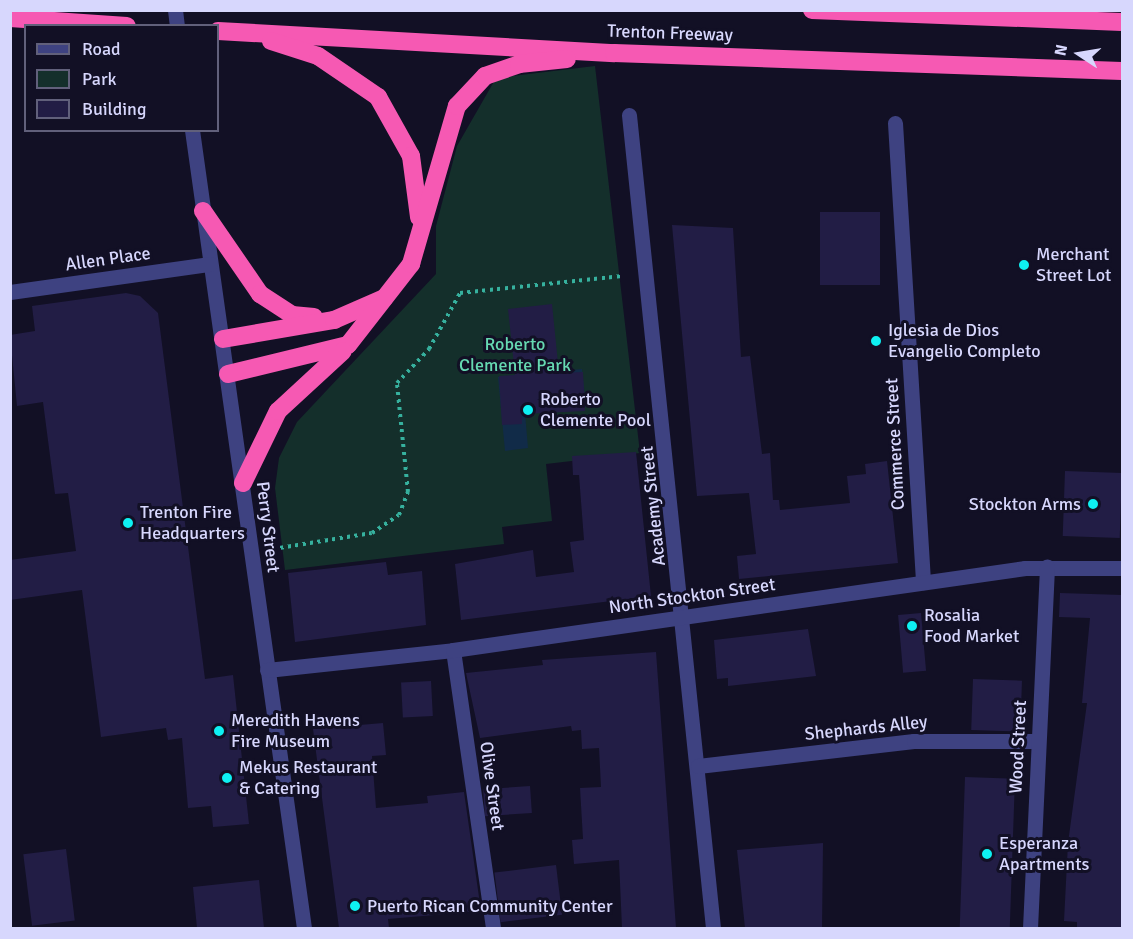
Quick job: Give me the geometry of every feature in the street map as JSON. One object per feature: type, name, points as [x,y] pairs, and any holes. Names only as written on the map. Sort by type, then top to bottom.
[{"type":"highway","points":[[812,10],[1122,22]]},
{"type":"highway","points":[[10,18],[98,24]]},
{"type":"highway","name":"Trenton Freeway","points":[[219,31],[614,53],[1122,71]]},
{"type":"highway","points":[[238,32],[318,56],[378,97],[411,156],[420,232]]},
{"type":"highway","points":[[243,483],[278,411],[348,345],[396,290],[420,232],[449,121],[477,83],[519,64],[614,53]]},
{"type":"highway","points":[[203,211],[260,294],[292,315],[334,320]]},
{"type":"highway","points":[[223,339],[334,320],[372,307],[396,290]]},
{"type":"highway","points":[[228,374],[348,345]]},
{"type":"street","name":"Academy Street","points":[[629,115],[684,617],[713,928]]},
{"type":"street","name":"Commerce Street","points":[[895,123],[923,582]]},
{"type":"street","name":"Perry Street","points":[[192,132],[304,928]]},
{"type":"street","name":"Allen Place","points":[[10,292],[210,264]]},
{"type":"street","name":"North Stockton Street","points":[[267,670],[453,650],[923,582],[1047,567],[1122,568]]},
{"type":"street","name":"Wood Street","points":[[1030,928],[1047,567]]},
{"type":"street","name":"Olive Street","points":[[453,650],[493,928]]},
{"type":"street","name":"Shephards Alley","points":[[698,766],[914,741],[1038,741]]},
{"type":"path","points":[[273,549],[372,532],[399,515],[408,492],[397,383],[429,349],[460,293],[622,276]]},
{"type":"green space","name":"Roberto Clemente Park","points":[[595,66],[640,453],[546,464],[552,521],[502,527],[504,544],[285,570],[275,488],[279,458],[297,422],[436,274],[436,226],[457,146],[496,78]]},
{"type":"water","name":"Roberto Clemente Pool","points":[[582,369],[586,407],[525,413],[528,448],[505,451],[498,377]]},
{"type":"building","points":[[820,212],[880,212],[880,285],[820,285]]},
{"type":"building","points":[[672,225],[733,228],[741,357],[750,356],[762,454],[770,453],[773,500],[779,500],[780,510],[850,503],[847,476],[866,474],[865,464],[887,461],[898,563],[739,579],[737,556],[756,554],[749,493],[697,496]]},
{"type":"building","name":"Trenton Fire Headquarters","points":[[126,293],[140,296],[158,313],[205,679],[233,675],[249,824],[213,827],[211,806],[188,808],[182,738],[168,740],[166,728],[101,737],[82,590],[10,600],[10,560],[76,551],[68,493],[55,494],[43,402],[17,406],[10,335],[35,331],[32,306]]},
{"type":"building","points":[[552,304],[559,373],[583,372],[585,411],[522,414],[522,424],[502,425],[499,376],[515,375],[508,309]]},
{"type":"building","points":[[636,452],[651,596],[461,620],[455,564],[533,550],[536,577],[574,572],[570,542],[584,540],[579,475],[573,475],[572,456]]},
{"type":"building","name":"Stockton Arms","points":[[1065,471],[1122,473],[1120,538],[1063,536]]},
{"type":"building","points":[[386,562],[388,575],[422,571],[426,625],[295,642],[288,573]]},
{"type":"building","points":[[1060,593],[1122,595],[1122,928],[1077,928],[1077,922],[1064,921],[1068,843],[1087,703],[1082,703],[1090,618],[1059,617]]},
{"type":"building","points":[[921,613],[926,671],[903,673],[898,615]]},
{"type":"building","points":[[808,629],[816,676],[728,686],[728,678],[717,679],[714,640]]},
{"type":"building","points":[[656,652],[676,928],[622,928],[619,860],[574,864],[572,840],[583,839],[580,788],[601,787],[599,748],[582,749],[581,730],[572,731],[571,726],[480,738],[466,673],[543,665],[542,660]]},
{"type":"building","points":[[973,679],[1022,681],[1020,732],[971,730]]},
{"type":"building","points":[[431,681],[433,716],[403,718],[401,683]]},
{"type":"building","points":[[383,723],[386,755],[372,756],[376,808],[428,803],[427,796],[464,792],[481,911],[388,919],[389,928],[339,928],[313,729]]},
{"type":"building","name":"Esperanza Apartments","points":[[965,777],[1015,779],[1010,928],[960,928]]},
{"type":"building","points":[[530,786],[532,813],[485,816],[483,789]]},
{"type":"building","points":[[823,843],[822,928],[745,928],[737,850]]},
{"type":"building","points":[[66,849],[75,920],[32,926],[23,854]]},
{"type":"building","points":[[556,865],[562,915],[501,922],[494,873]]},
{"type":"building","points":[[259,880],[264,928],[197,928],[193,887]]},
{"type":"place","name":"Merchant Street Lot","points":[[1024,265]]},
{"type":"place","name":"Iglesia de Dios Evangelio Completo","points":[[876,341]]},
{"type":"place","name":"Roberto Clemente Pool","points":[[528,410]]},
{"type":"place","name":"Stockton Arms","points":[[1093,504]]},
{"type":"place","name":"Trenton Fire Headquarters","points":[[128,523]]},
{"type":"place","name":"Rosalia Food Market","points":[[912,626]]},
{"type":"place","name":"Meredith Havens Fire Museum","points":[[219,731]]},
{"type":"place","name":"Mekus Restaurant & Catering","points":[[227,778]]},
{"type":"place","name":"Esperanza Apartments","points":[[987,854]]},
{"type":"place","name":"Puerto Rican Community Center","points":[[355,906]]}]
